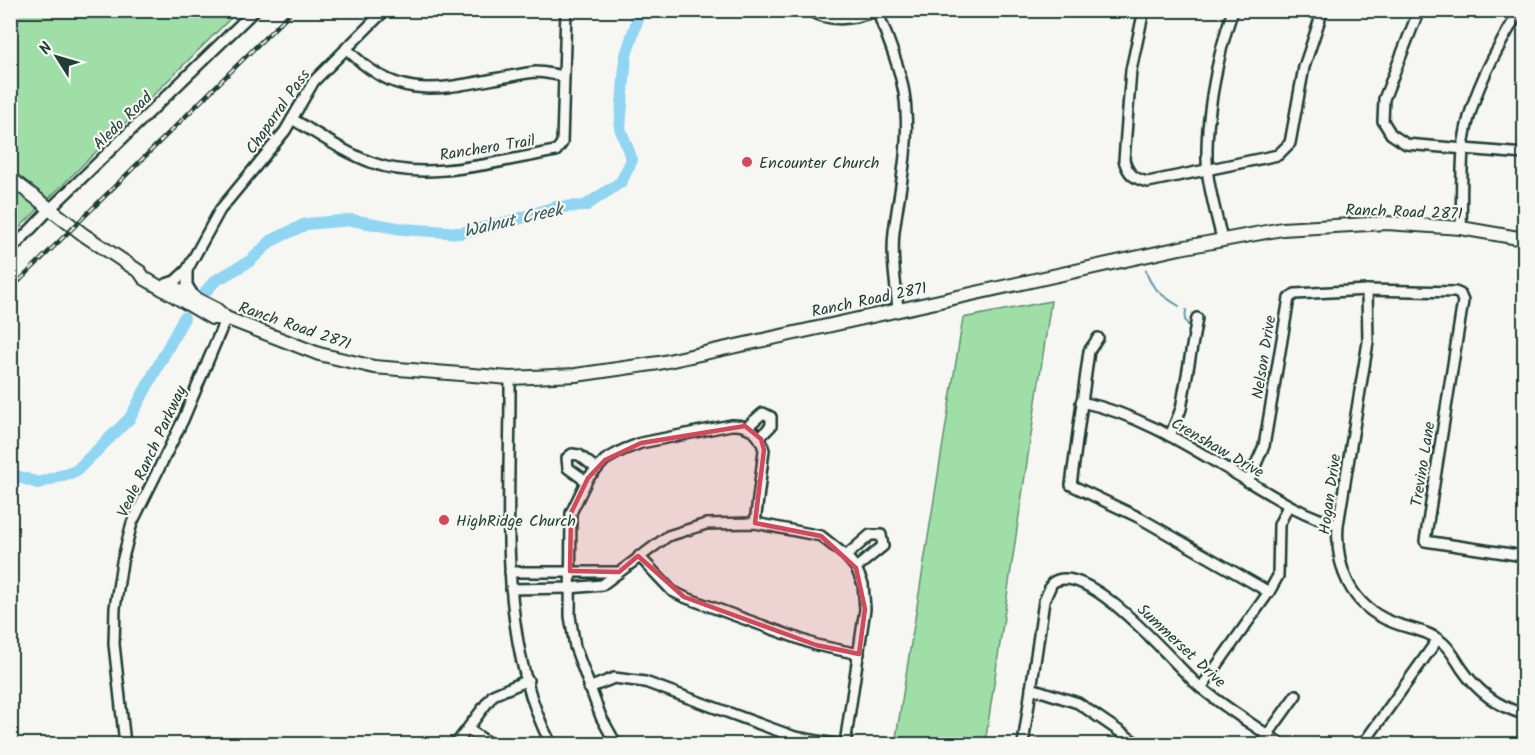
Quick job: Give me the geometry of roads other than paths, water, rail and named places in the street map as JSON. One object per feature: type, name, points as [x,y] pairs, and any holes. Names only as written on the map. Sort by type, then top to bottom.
[{"type":"main road","name":"Ranch Road 2871","points":[[10,178],[140,272],[144,278],[212,318],[226,318]]},
{"type":"main road","name":"Ranch Road 2871","points":[[140,272],[146,272],[216,309],[226,318],[319,354],[396,370],[510,378],[622,370],[1222,239],[1281,229],[1362,223],[1461,228],[1524,239]]},
{"type":"street","name":"Aledo Road","points":[[10,251],[50,209],[255,10]]},
{"type":"street","name":"Chaparral Pass","points":[[166,284],[175,281],[187,270],[220,210],[292,119],[315,81],[385,10]]},
{"type":"street","name":"Ranchero Trail","points":[[292,119],[374,164],[406,171],[462,167],[556,151],[562,142],[566,10]]},
{"type":"street","points":[[808,10],[823,17],[844,20],[877,11],[896,60],[906,110],[907,137],[894,233],[893,261],[898,310]]},
{"type":"street","points":[[1144,10],[1131,70],[1125,134],[1126,168],[1137,180],[1148,182],[1278,155],[1290,143],[1304,67],[1323,10]]},
{"type":"street","points":[[1222,239],[1208,169],[1213,91],[1222,44],[1233,10]]},
{"type":"street","points":[[1419,10],[1384,99],[1383,121],[1391,134],[1406,144],[1524,154]]},
{"type":"street","points":[[1461,228],[1463,149],[1469,120],[1482,82],[1520,10]]},
{"type":"street","points":[[346,48],[360,63],[382,78],[408,87],[435,88],[537,72],[564,76]]},
{"type":"street","points":[[187,270],[187,285],[195,298]]},
{"type":"street","name":"Nelson Drive","points":[[1248,482],[1264,446],[1289,298],[1295,294],[1367,290],[1415,289],[1460,294]]},
{"type":"street","name":"Hogan Drive","points":[[1367,290],[1368,342],[1338,525],[1336,547],[1340,568],[1351,590],[1369,609],[1391,622],[1420,630],[1438,639],[1449,649],[1479,689],[1498,704],[1524,714]]},
{"type":"street","name":"Trevino Lane","points":[[1460,294],[1463,301],[1425,541],[1524,556]]},
{"type":"street","name":"Veale Ranch Parkway","points":[[125,744],[114,644],[115,608],[122,562],[132,523],[183,420],[226,318]]},
{"type":"street","points":[[1170,436],[1181,409],[1197,318]]},
{"type":"street","points":[[1098,338],[1089,351],[1071,485],[1140,518],[1269,592]]},
{"type":"street","points":[[510,378],[511,589],[516,632],[528,680],[551,744]]},
{"type":"street","name":"Crenshaw Drive","points":[[1081,402],[1126,415],[1170,436],[1288,506],[1312,518],[1338,525]]},
{"type":"street","points":[[747,427],[763,413],[771,417],[771,426],[760,437]]},
{"type":"street","points":[[616,744],[601,717],[575,647],[570,588],[571,513],[586,482],[597,469],[623,450],[641,443],[731,424],[747,427],[760,437],[764,460],[755,523]]},
{"type":"street","points":[[586,482],[568,468],[567,458],[572,454],[579,455],[597,469]]},
{"type":"street","points":[[1201,688],[1278,576],[1279,525],[1288,506]]},
{"type":"street","points":[[511,589],[602,585],[668,536],[690,528],[729,522],[755,523],[821,536],[846,556],[856,568],[863,584],[865,609],[845,744]]},
{"type":"street","points":[[846,556],[870,535],[881,535],[883,546],[856,568]]},
{"type":"street","points":[[639,556],[672,591],[684,597],[816,645],[859,654]]},
{"type":"street","points":[[510,572],[620,572]]},
{"type":"street","name":"Summerset Drive","points":[[1031,688],[1044,601],[1052,583],[1057,579],[1081,584],[1115,604],[1146,631],[1201,688],[1281,744]]},
{"type":"street","points":[[1363,744],[1438,639]]},
{"type":"street","points":[[589,688],[614,678],[645,682],[795,737],[834,744]]},
{"type":"street","points":[[456,744],[493,695],[528,680]]},
{"type":"street","points":[[1023,744],[1031,688],[1078,703],[1138,744]]},
{"type":"street","points":[[1261,744],[1296,694]]},
{"type":"street","points":[[468,729],[490,744]]},
{"type":"waterway","name":"Walnut Creek","points":[[206,291],[215,281],[250,261],[271,241],[306,224],[351,220],[403,229],[460,233],[512,221],[555,207],[585,206],[621,182],[632,160],[620,128],[626,55],[637,21],[634,10]]},
{"type":"waterway","points":[[1146,270],[1150,282],[1179,306]]},
{"type":"waterway","points":[[1182,380],[1190,328],[1185,320],[1186,310]]},
{"type":"waterway","name":"Walnut Creek","points":[[10,474],[38,483],[76,471],[130,418],[184,318]]},
{"type":"railway","points":[[10,290],[293,10]]},
{"type":"place","name":"Encounter Church","points":[[747,162]]},
{"type":"place","name":"HighRidge Church","points":[[444,520]]}]
